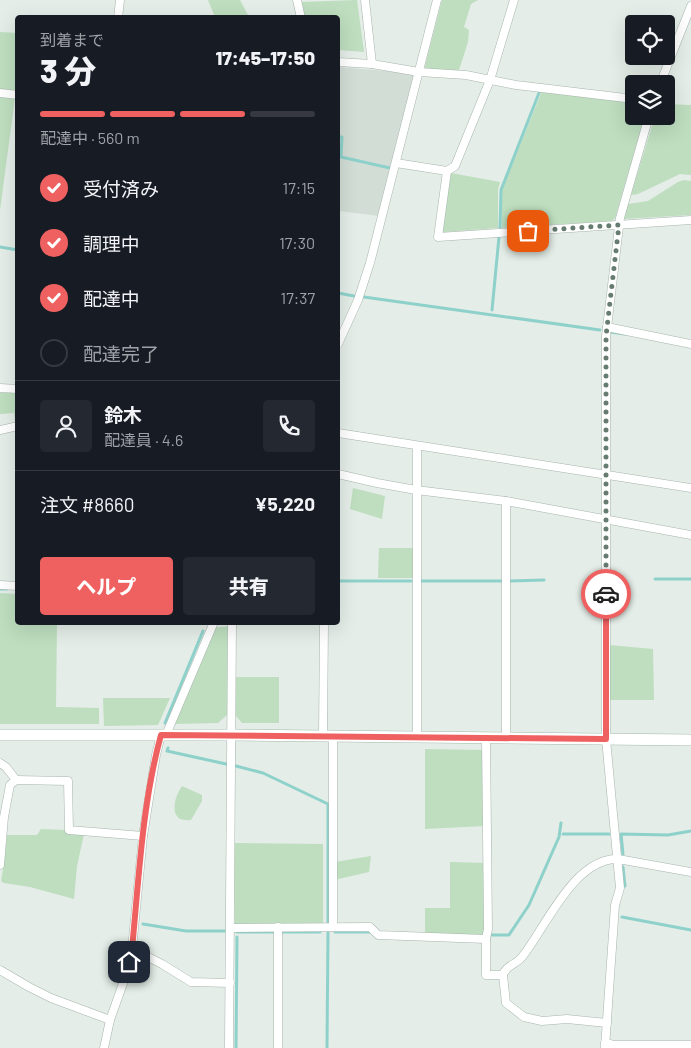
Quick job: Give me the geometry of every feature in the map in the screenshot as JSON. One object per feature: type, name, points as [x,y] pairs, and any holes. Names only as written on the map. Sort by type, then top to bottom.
[{"type":"street","points":[[118,15],[120,0]]},
{"type":"street","points":[[297,0],[300,15]]},
{"type":"street","points":[[365,0],[372,64]]},
{"type":"street","points":[[340,340],[358,300],[370,263],[438,0]]},
{"type":"street","points":[[396,163],[447,171],[456,166],[490,80],[514,0]]},
{"type":"street","points":[[664,75],[691,6]]},
{"type":"street","points":[[340,62],[372,64],[419,72],[466,74],[516,85],[625,98]]},
{"type":"street","points":[[0,93],[15,95]]},
{"type":"street","points":[[647,125],[619,225],[607,327],[606,739],[620,888],[615,905],[605,1046],[691,1045]]},
{"type":"street","points":[[447,171],[438,237],[691,220]]},
{"type":"street","points":[[607,327],[691,344]]},
{"type":"street","points":[[0,388],[15,389]]},
{"type":"street","points":[[0,430],[15,427]]},
{"type":"street","points":[[340,433],[691,488]]},
{"type":"street","points":[[417,446],[417,737]]},
{"type":"street","points":[[340,474],[416,490],[506,501],[691,535]]},
{"type":"street","points":[[506,501],[506,738]]},
{"type":"street","points":[[0,585],[15,586]]},
{"type":"street","points":[[104,1048],[110,1020],[126,975],[132,949],[143,836],[156,755],[213,625]]},
{"type":"street","points":[[229,1048],[232,625]]},
{"type":"street","points":[[324,625],[333,927]]},
{"type":"street","points":[[0,735],[231,735],[691,740]]},
{"type":"street","points":[[486,738],[488,929],[486,939],[486,975],[503,975]]},
{"type":"street","points":[[0,763],[6,767],[16,780]]},
{"type":"street","points":[[1,860],[4,816],[10,785],[16,780],[68,781],[69,830],[143,836]]},
{"type":"street","points":[[607,1023],[567,1019],[542,1021],[524,1017],[506,1003],[504,971],[521,960],[564,894],[588,868],[599,862],[610,858],[691,872]]},
{"type":"street","points":[[278,927],[278,1048]]},
{"type":"street","points":[[230,928],[370,927],[378,935],[486,939]]},
{"type":"street","points":[[132,949],[162,964],[191,982],[230,983]]},
{"type":"street","points":[[0,970],[28,988],[110,1020]]},
{"type":"shaded area","points":[[340,67],[411,73],[413,75],[414,79],[379,216],[340,211]]},
{"type":"green space","points":[[208,0],[240,0],[248,15],[214,15]]},
{"type":"green space","points":[[357,0],[364,52],[340,50],[340,15],[304,15],[300,2]]},
{"type":"green space","points":[[442,0],[478,0],[471,4],[464,27],[469,30],[468,42],[459,70],[426,69],[425,66]]},
{"type":"green space","points":[[0,32],[15,33],[15,91],[0,89]]},
{"type":"green space","points":[[542,91],[625,101],[625,125],[642,125],[615,218],[612,221],[502,228],[502,190]]},
{"type":"green space","points":[[0,96],[15,98],[0,210]]},
{"type":"green space","points":[[675,104],[691,105],[691,175],[680,174],[638,194],[631,195],[652,125],[675,125]]},
{"type":"green space","points":[[451,173],[500,182],[498,189],[498,228],[442,231]]},
{"type":"green space","points":[[684,180],[691,181],[691,215],[623,219],[628,204],[648,201]]},
{"type":"green space","points":[[0,393],[15,393],[15,423],[14,413],[0,414]]},
{"type":"green space","points":[[353,488],[385,496],[382,519],[350,509]]},
{"type":"green space","points":[[379,548],[413,548],[413,578],[378,578]]},
{"type":"green space","points":[[0,593],[15,594],[15,625],[57,625],[56,707],[99,708],[99,724],[0,724]]},
{"type":"green space","points":[[229,626],[227,715],[218,723],[174,724],[213,628]]},
{"type":"green space","points":[[609,645],[653,649],[654,700],[608,700]]},
{"type":"green space","points":[[236,677],[279,677],[279,723],[242,723],[236,716]]},
{"type":"green space","points":[[103,698],[170,698],[158,725],[104,726]]},
{"type":"green space","points":[[425,749],[484,750],[485,826],[425,829]]},
{"type":"green space","points":[[182,786],[202,795],[202,801],[191,820],[179,818],[174,809],[176,797]]},
{"type":"green space","points":[[41,829],[67,830],[84,834],[77,866],[74,899],[1,881],[7,835],[37,835]]},
{"type":"green space","points":[[234,843],[323,844],[323,925],[235,925]]},
{"type":"green space","points":[[371,856],[369,872],[334,880],[335,862]]},
{"type":"green space","points":[[450,862],[485,863],[485,934],[482,936],[425,933],[425,908],[450,908]]},
{"type":"waterway","points":[[500,228],[501,190],[539,93]]},
{"type":"waterway","points":[[340,137],[342,137],[341,157],[390,168]]},
{"type":"waterway","points":[[492,310],[499,237]]},
{"type":"waterway","points":[[0,247],[15,250]]},
{"type":"waterway","points":[[340,293],[354,296]]},
{"type":"waterway","points":[[364,297],[600,330]]},
{"type":"waterway","points":[[610,332],[625,334]]},
{"type":"waterway","points":[[655,579],[691,579]]},
{"type":"waterway","points":[[510,581],[544,580]]},
{"type":"waterway","points":[[340,581],[411,581]]},
{"type":"waterway","points":[[419,581],[502,581]]},
{"type":"waterway","points":[[0,589],[7,589]]},
{"type":"waterway","points":[[165,723],[203,631]]},
{"type":"waterway","points":[[168,748],[167,751],[226,764]]},
{"type":"waterway","points":[[236,766],[263,773],[328,804],[328,922]]},
{"type":"waterway","points":[[489,935],[509,935],[529,905],[559,837],[561,823]]},
{"type":"waterway","points":[[623,854],[621,834],[668,835],[691,831]]},
{"type":"waterway","points":[[563,834],[609,834]]},
{"type":"waterway","points":[[623,867],[625,886]]},
{"type":"waterway","points":[[622,917],[691,930]]},
{"type":"waterway","points":[[143,924],[186,931],[225,931]]},
{"type":"waterway","points":[[327,1048],[328,931]]},
{"type":"waterway","points":[[237,932],[273,932]]},
{"type":"waterway","points":[[282,932],[320,932]]},
{"type":"waterway","points":[[335,932],[370,932]]},
{"type":"waterway","points":[[236,1048],[237,937]]},
{"type":"way so far","points":[[528,231],[619,225],[606,336],[606,594]]},
{"type":"route","points":[[129,962],[132,949],[143,836],[161,735],[606,739],[606,594]]}]
